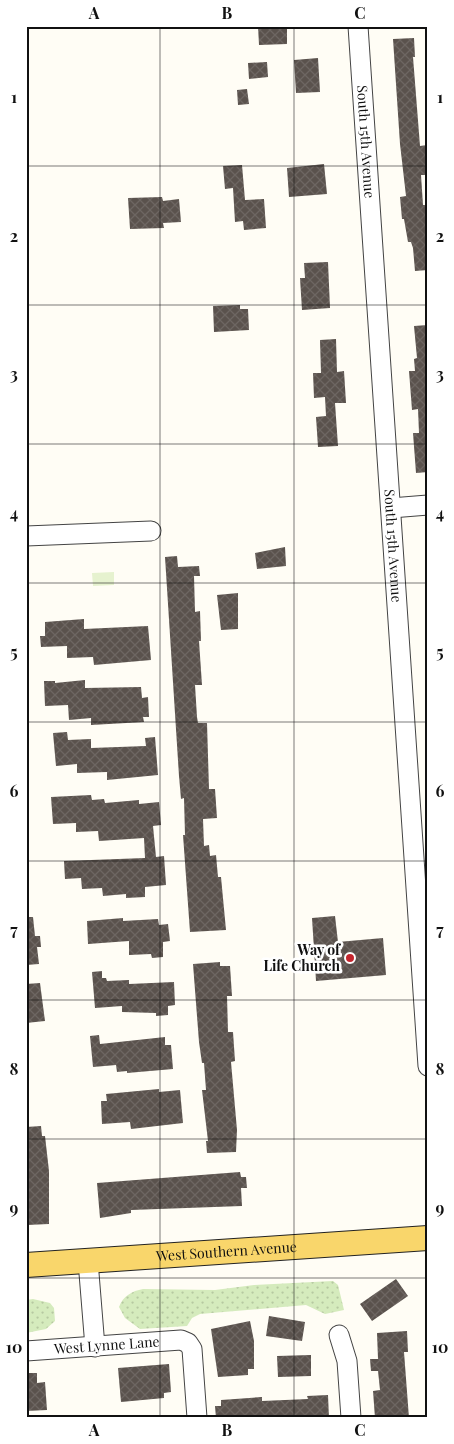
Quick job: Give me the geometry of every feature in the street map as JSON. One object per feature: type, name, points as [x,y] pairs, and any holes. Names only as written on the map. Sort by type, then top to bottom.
[{"type":"main road","name":"West Southern Avenue","points":[[26,1265],[428,1238]]},
{"type":"street","name":"South 15th Avenue","points":[[358,26],[428,1066]]},
{"type":"street","points":[[391,508],[428,505]]},
{"type":"street","points":[[26,536],[151,531]]},
{"type":"street","points":[[88,1261],[95,1347]]},
{"type":"street","points":[[339,1335],[347,1361],[351,1418]]},
{"type":"street","name":"West Lynne Lane","points":[[26,1351],[181,1340],[188,1343],[192,1349],[197,1418]]},
{"type":"green space","points":[[114,572],[114,585],[93,586],[92,573]]},
{"type":"green space","points":[[333,1281],[338,1285],[344,1310],[325,1314],[306,1305],[200,1314],[192,1318],[187,1326],[140,1329],[125,1318],[119,1307],[128,1295],[143,1289],[215,1290],[254,1285]]},
{"type":"green space","points":[[33,1299],[50,1303],[54,1308],[55,1321],[46,1329],[26,1333],[26,1300]]},
{"type":"building","points":[[258,26],[287,26],[287,44],[259,45]]},
{"type":"building","points":[[414,38],[415,57],[413,57],[420,146],[427,145],[428,151],[428,175],[421,175],[423,205],[426,205],[428,221],[428,270],[415,271],[413,248],[411,242],[408,242],[404,219],[402,219],[400,197],[406,196],[400,144],[393,39]]},
{"type":"building","points":[[318,58],[320,92],[296,93],[294,60]]},
{"type":"building","points":[[267,62],[268,77],[249,79],[248,63]]},
{"type":"building","points":[[247,89],[249,104],[238,105],[237,90]]},
{"type":"building","points":[[324,164],[327,194],[289,197],[287,168]]},
{"type":"building","points":[[242,165],[245,200],[264,199],[266,228],[244,230],[243,221],[235,222],[233,188],[225,189],[223,166]]},
{"type":"building","points":[[162,197],[163,201],[179,199],[181,222],[163,223],[164,228],[130,229],[128,198]]},
{"type":"building","points":[[328,262],[330,308],[302,310],[300,278],[305,278],[304,263]]},
{"type":"building","points":[[240,305],[240,309],[248,309],[249,330],[214,332],[213,306]]},
{"type":"building","points":[[428,325],[428,472],[416,473],[413,433],[419,433],[418,409],[412,410],[409,371],[415,371],[414,359],[417,358],[414,326]]},
{"type":"building","points":[[336,339],[337,372],[344,371],[346,403],[335,403],[338,446],[318,447],[316,417],[326,416],[325,397],[314,398],[313,373],[321,373],[320,340]]},
{"type":"building","points":[[285,547],[286,566],[257,569],[255,553]]},
{"type":"building","points":[[177,556],[178,567],[199,566],[200,576],[194,576],[195,612],[200,611],[201,641],[199,641],[202,685],[195,685],[197,717],[198,723],[207,723],[209,789],[215,789],[217,818],[203,819],[204,846],[209,845],[210,856],[216,855],[218,877],[221,877],[226,930],[190,932],[183,835],[185,835],[184,798],[181,799],[179,776],[165,557]]},
{"type":"building","points":[[238,593],[238,629],[221,630],[217,595]]},
{"type":"building","points":[[84,619],[84,629],[148,626],[151,660],[94,665],[93,657],[67,658],[67,646],[41,647],[40,636],[45,636],[45,622]]},
{"type":"building","points":[[85,680],[85,688],[141,687],[142,698],[148,697],[149,717],[143,717],[144,722],[91,725],[91,718],[69,720],[68,705],[45,706],[44,681],[55,681],[55,683]]},
{"type":"building","points":[[67,732],[68,740],[91,739],[91,748],[146,746],[145,738],[155,737],[158,775],[107,780],[107,772],[77,773],[77,764],[56,766],[53,733]]},
{"type":"building","points":[[91,795],[92,800],[104,799],[105,803],[139,800],[139,804],[159,802],[161,825],[153,826],[156,857],[164,856],[166,885],[145,887],[145,897],[126,898],[126,894],[103,896],[102,888],[82,889],[81,878],[65,879],[64,861],[145,858],[144,838],[99,841],[98,831],[76,832],[76,823],[53,824],[51,797]]},
{"type":"building","name":"Way of Life Church","points":[[335,916],[338,942],[383,938],[386,975],[316,981],[312,918]]},
{"type":"building","points":[[26,917],[33,917],[35,936],[40,936],[41,947],[37,947],[39,964],[26,965]]},
{"type":"building","points":[[123,918],[123,921],[158,919],[159,925],[168,924],[170,941],[163,942],[163,957],[152,958],[151,954],[129,955],[129,941],[88,944],[87,921]]},
{"type":"building","points":[[220,962],[220,966],[230,966],[232,996],[227,996],[228,1032],[233,1032],[235,1061],[231,1062],[237,1130],[236,1152],[207,1153],[206,1141],[208,1141],[202,1090],[206,1090],[204,1063],[202,1063],[199,1042],[193,964]]},
{"type":"building","points":[[102,971],[102,978],[106,978],[107,981],[129,980],[129,984],[174,982],[175,1005],[168,1006],[168,1015],[156,1016],[156,1013],[122,1012],[122,1006],[95,1008],[92,972]]},
{"type":"building","points":[[40,983],[45,1021],[26,1023],[26,984]]},
{"type":"building","points":[[99,1035],[100,1044],[165,1037],[165,1045],[171,1045],[173,1069],[127,1073],[127,1071],[117,1072],[116,1065],[93,1067],[90,1036]]},
{"type":"building","points":[[159,1089],[159,1092],[180,1090],[183,1123],[131,1129],[130,1122],[102,1124],[101,1101],[107,1101],[106,1094]]},
{"type":"building","points":[[41,1126],[42,1136],[45,1136],[49,1171],[49,1224],[27,1225],[26,1127]]},
{"type":"building","points":[[240,1172],[241,1177],[246,1177],[247,1188],[241,1188],[242,1206],[131,1210],[131,1213],[100,1218],[97,1183]]},
{"type":"building","points":[[396,1279],[408,1296],[372,1321],[360,1304]]},
{"type":"building","points":[[269,1316],[305,1322],[302,1341],[266,1336]]},
{"type":"building","points":[[250,1321],[254,1341],[254,1369],[248,1369],[248,1375],[218,1377],[211,1329]]},
{"type":"building","points":[[407,1331],[408,1352],[404,1352],[409,1418],[375,1418],[373,1391],[380,1390],[378,1371],[371,1371],[370,1359],[378,1359],[377,1333]]},
{"type":"building","points":[[311,1355],[311,1376],[278,1377],[277,1356]]},
{"type":"building","points":[[169,1364],[171,1392],[164,1393],[164,1398],[121,1402],[118,1368]]},
{"type":"building","points":[[26,1373],[37,1373],[37,1383],[45,1382],[47,1410],[26,1411]]},
{"type":"building","points":[[328,1395],[329,1418],[216,1418],[215,1406],[221,1406],[221,1400],[262,1397],[262,1401],[308,1399],[307,1396]]},
{"type":"place","name":"Way of Life Church","points":[[350,958]]}]
